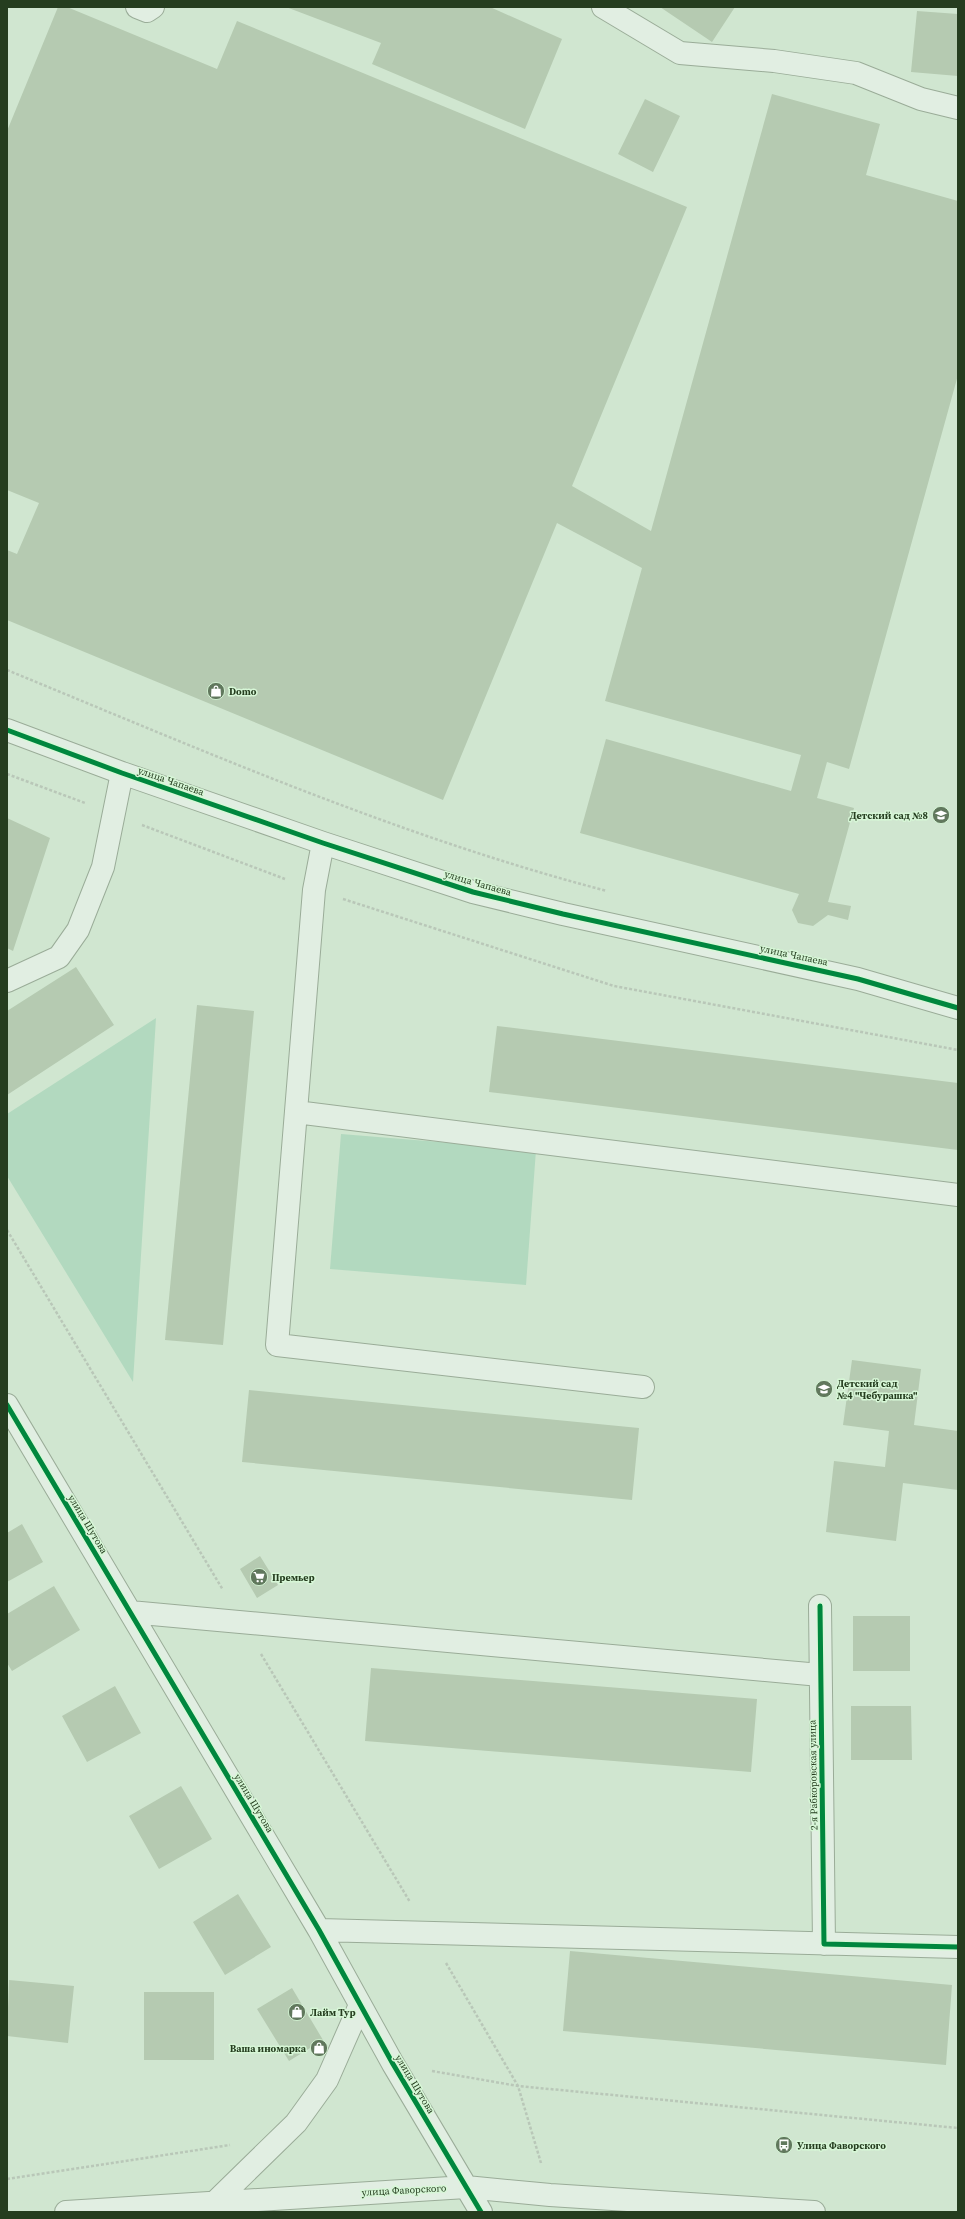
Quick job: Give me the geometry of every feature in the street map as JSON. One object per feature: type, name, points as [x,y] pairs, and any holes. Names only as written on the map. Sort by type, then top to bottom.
[{"type":"street","points":[[137,7],[147,11],[153,7]]},
{"type":"street","points":[[603,7],[680,53],[774,61],[856,73],[922,99],[958,108]]},
{"type":"street","name":"улица Чапаева","points":[[7,730],[122,773],[323,843],[472,892],[563,914],[858,978],[958,1008]]},
{"type":"street","points":[[7,980],[59,957],[78,930],[103,867],[122,773]]},
{"type":"street","points":[[323,843],[314,890],[277,1344],[643,1387]]},
{"type":"street","points":[[296,1112],[958,1195]]},
{"type":"street","name":"улица Шутова","points":[[7,1406],[319,1930],[393,2064],[481,2212]]},
{"type":"street","name":"2-я Рабкоровская улица","points":[[820,1606],[824,1944]]},
{"type":"street","points":[[130,1612],[820,1675]]},
{"type":"street","points":[[319,1930],[958,1947]]},
{"type":"street","points":[[215,2202],[296,2123],[327,2080],[360,2005]]},
{"type":"street","name":"улица Фаворского","points":[[66,2212],[466,2187],[550,2195],[814,2212]]},
{"type":"path","points":[[7,670],[306,793],[547,875],[609,892]]},
{"type":"path","points":[[7,774],[314,890],[614,986],[958,1050]]},
{"type":"path","points":[[7,1230],[429,1933],[518,2086],[550,2195]]},
{"type":"path","points":[[393,2064],[518,2086],[958,2128]]},
{"type":"path","points":[[7,2179],[237,2144]]},
{"type":"green space","points":[[156,1018],[133,1382],[7,1176],[7,1114]]},
{"type":"green space","points":[[341,1134],[536,1150],[526,1285],[330,1269]]},
{"type":"building","points":[[58,7],[67,7],[217,69],[237,21],[687,207],[572,486],[651,531],[772,94],[880,124],[866,175],[958,201],[958,375],[849,769],[827,762],[817,798],[854,808],[828,902],[851,906],[848,920],[828,915],[813,926],[798,923],[792,910],[799,894],[580,833],[606,739],[791,791],[801,755],[605,701],[642,568],[557,523],[443,800],[7,620],[7,550],[17,554],[39,503],[7,490],[7,131]]},
{"type":"building","points":[[286,7],[490,7],[562,39],[525,129],[372,64],[381,43]]},
{"type":"building","points":[[660,7],[735,7],[712,42]]},
{"type":"building","points":[[917,11],[958,14],[958,76],[911,72]]},
{"type":"building","points":[[645,99],[680,116],[653,172],[618,154]]},
{"type":"building","points":[[7,818],[50,838],[13,951],[7,948]]},
{"type":"building","points":[[76,967],[114,1025],[7,1095],[7,1011]]},
{"type":"building","points":[[197,1005],[254,1011],[223,1345],[165,1340]]},
{"type":"building","points":[[497,1026],[958,1083],[958,1150],[489,1092]]},
{"type":"building","points":[[852,1360],[921,1369],[914,1425],[958,1431],[958,1490],[903,1483],[896,1541],[826,1532],[834,1461],[885,1467],[889,1431],[843,1425]]},
{"type":"building","points":[[249,1390],[639,1428],[632,1500],[242,1462]]},
{"type":"building","points":[[22,1524],[43,1562],[7,1582],[7,1533]]},
{"type":"building","name":"Премьер","points":[[260,1556],[278,1585],[257,1598],[240,1569]]},
{"type":"building","points":[[54,1586],[80,1630],[12,1671],[7,1663],[7,1614]]},
{"type":"building","points":[[853,1616],[910,1616],[910,1671],[853,1671]]},
{"type":"building","points":[[371,1668],[757,1699],[751,1772],[365,1741]]},
{"type":"building","points":[[115,1686],[141,1733],[87,1762],[62,1716]]},
{"type":"building","points":[[851,1706],[911,1706],[912,1760],[851,1760]]},
{"type":"building","points":[[181,1786],[212,1839],[159,1869],[129,1816]]},
{"type":"building","points":[[238,1894],[271,1947],[225,1975],[193,1922]]},
{"type":"building","points":[[570,1951],[952,1985],[946,2065],[563,2031]]},
{"type":"building","points":[[9,1980],[74,1986],[68,2043],[7,2036]]},
{"type":"building","points":[[292,1988],[323,2040],[289,2061],[257,2009]]},
{"type":"building","points":[[144,1992],[214,1992],[214,2060],[144,2060]]},
{"type":"cycle path","points":[[7,730],[122,773],[323,843],[473,892],[563,914],[858,979],[958,1008]]},
{"type":"cycle path","points":[[7,1405],[319,1930],[393,2064],[481,2212]]},
{"type":"cycle path","points":[[820,1606],[824,1944],[958,1947]]},
{"type":"place","name":"Domo","points":[[216,691]]},
{"type":"place","name":"Детский сад №8","points":[[941,815]]},
{"type":"place","name":"Детский сад №4 \"Чебурашка\"","points":[[824,1389]]},
{"type":"place","name":"Премьер","points":[[259,1577]]},
{"type":"place","name":"Лайм Тур","points":[[297,2012]]},
{"type":"place","name":"Ваша иномарка","points":[[319,2048]]},
{"type":"place","name":"Улица Фаворского","points":[[784,2145]]}]
